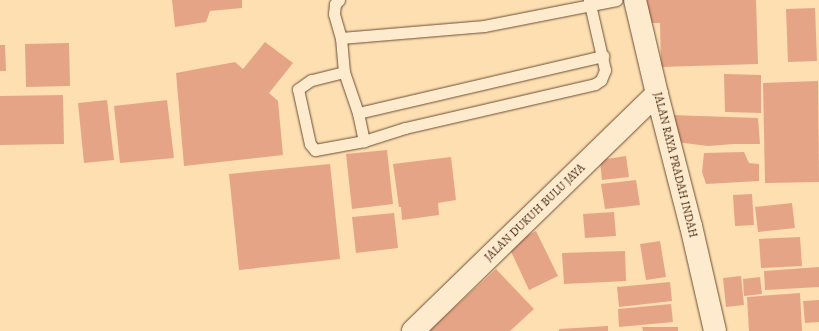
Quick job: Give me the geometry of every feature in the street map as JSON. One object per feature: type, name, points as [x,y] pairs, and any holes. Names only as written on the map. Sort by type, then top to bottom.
[{"type":"street","name":"JALAN RAYA PRADAH INDAH","points":[[635,0],[657,94],[691,226],[715,331]]},
{"type":"street","name":"JALAN DUKUH BULU JAYA","points":[[414,331],[657,94]]},
{"type":"lane","points":[[339,0],[335,4],[334,14],[341,38],[344,72],[358,113],[364,141]]},
{"type":"lane","points":[[341,38],[484,26],[590,3],[616,0]]},
{"type":"lane","points":[[344,72],[311,80],[298,89],[310,144],[315,150],[364,141],[405,128],[595,84],[601,80],[605,70],[590,3]]},
{"type":"lane","points":[[358,113],[603,56]]},
{"type":"building","points":[[172,0],[242,0],[242,8],[210,11],[206,22],[175,27]]},
{"type":"building","points":[[644,0],[756,0],[758,64],[661,67],[660,23],[644,23]]},
{"type":"building","points":[[815,8],[817,61],[788,62],[786,9]]},
{"type":"building","points":[[265,42],[293,63],[269,93],[278,101],[283,155],[184,166],[176,73],[235,62],[243,69]]},
{"type":"building","points":[[69,43],[70,86],[26,87],[25,44]]},
{"type":"building","points":[[0,45],[5,45],[6,71],[0,71]]},
{"type":"building","points":[[724,74],[761,75],[761,113],[725,112]]},
{"type":"building","points":[[818,81],[819,182],[765,183],[763,83]]},
{"type":"building","points":[[63,95],[64,144],[0,145],[0,96]]},
{"type":"building","points":[[107,100],[114,160],[84,163],[78,103]]},
{"type":"building","points":[[167,100],[174,158],[120,163],[114,106]]},
{"type":"building","points":[[671,115],[758,118],[760,144],[708,146],[676,142]]},
{"type":"building","points":[[387,150],[393,204],[352,209],[346,154]]},
{"type":"building","points":[[744,152],[749,163],[759,164],[759,181],[706,184],[702,172],[704,153]]},
{"type":"building","points":[[626,156],[629,177],[602,180],[600,160]]},
{"type":"building","points":[[451,157],[456,200],[438,203],[439,215],[402,220],[393,164]]},
{"type":"building","points":[[330,164],[340,259],[239,270],[229,174]]},
{"type":"building","points":[[636,180],[640,205],[605,209],[601,184]]},
{"type":"building","points":[[752,194],[754,225],[735,226],[733,195]]},
{"type":"building","points":[[792,203],[795,228],[758,232],[755,207]]},
{"type":"building","points":[[614,212],[616,236],[585,238],[583,214]]},
{"type":"building","points":[[394,213],[398,248],[356,253],[352,217]]},
{"type":"building","points":[[536,231],[558,276],[529,290],[508,245]]},
{"type":"building","points":[[800,237],[802,266],[761,268],[759,239]]},
{"type":"building","points":[[660,241],[666,277],[646,280],[640,244]]},
{"type":"building","points":[[625,251],[626,281],[564,284],[562,253]]},
{"type":"building","points":[[819,267],[819,287],[765,290],[764,271]]},
{"type":"building","points":[[496,269],[534,309],[510,331],[429,331]]},
{"type":"building","points":[[741,276],[744,305],[726,307],[723,278]]},
{"type":"building","points":[[760,277],[762,294],[744,296],[743,279]]},
{"type":"building","points":[[670,282],[672,301],[619,307],[617,287]]},
{"type":"building","points":[[800,293],[802,331],[749,331],[747,297]]},
{"type":"building","points":[[819,300],[819,322],[805,323],[803,301]]},
{"type":"building","points":[[671,304],[673,322],[619,327],[618,309]]},
{"type":"building","points":[[608,326],[608,331],[559,331],[559,329]]},
{"type":"building","points":[[642,327],[678,327],[678,331],[643,331]]}]
